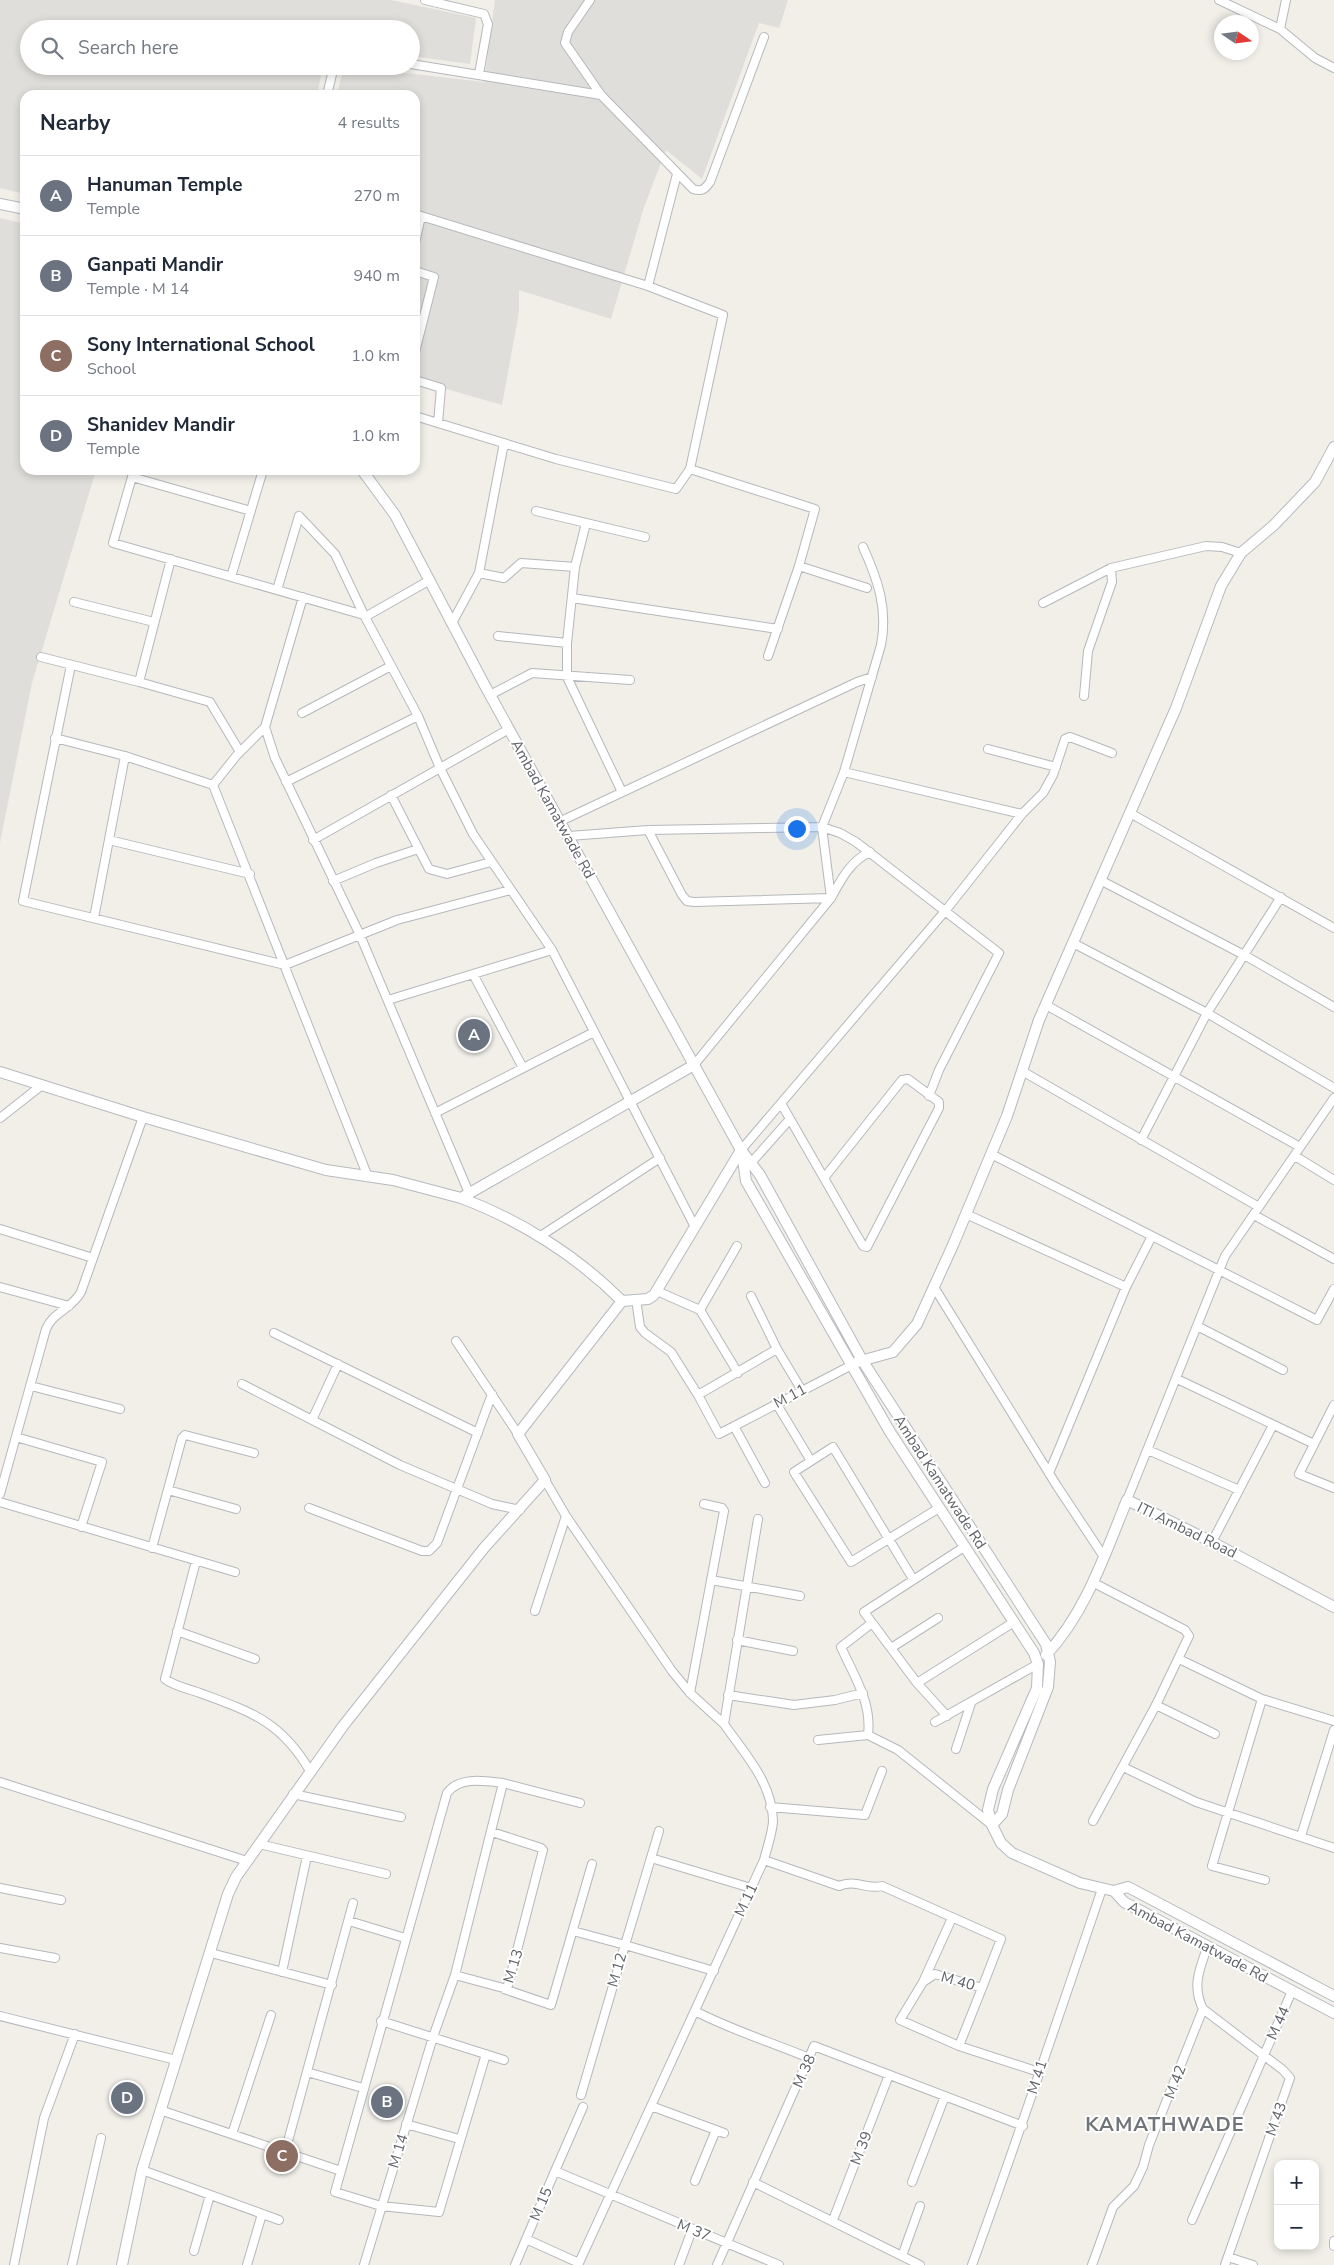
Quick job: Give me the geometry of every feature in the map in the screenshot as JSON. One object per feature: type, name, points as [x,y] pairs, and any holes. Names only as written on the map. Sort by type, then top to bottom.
[{"type":"street","points":[[425,0],[484,14],[488,24],[479,74]]},
{"type":"street","points":[[590,0],[568,32],[565,42],[601,95],[677,174],[693,189],[699,191],[705,189],[710,182],[764,37]]},
{"type":"street","points":[[1219,0],[1280,29],[1315,58],[1334,68]]},
{"type":"street","points":[[1280,29],[1286,0]]},
{"type":"street","points":[[420,65],[601,95]]},
{"type":"street","points":[[328,90],[332,75]]},
{"type":"street","points":[[648,286],[677,174]]},
{"type":"street","points":[[0,204],[20,208]]},
{"type":"street","points":[[420,216],[648,286],[723,315],[690,469],[676,489],[556,459],[420,417]]},
{"type":"street","points":[[420,273],[434,277],[420,332]]},
{"type":"street","points":[[420,382],[441,388],[438,422]]},
{"type":"street","points":[[452,623],[480,574],[504,443]]},
{"type":"street","name":"M 11","points":[[698,1395],[719,1434],[862,1360],[892,1352],[917,1324],[992,1154],[1046,1005],[1176,708],[1221,586],[1241,553],[1274,525],[1314,482],[1334,447]]},
{"type":"street","points":[[690,469],[815,509],[799,566],[768,656]]},
{"type":"street","points":[[132,475],[113,543],[364,616],[430,580]]},
{"type":"street","points":[[139,475],[251,511]]},
{"type":"street","points":[[232,577],[262,475]]},
{"type":"street","name":"Ambad Kamatwade Rd","points":[[366,475],[395,515],[490,695],[694,1065],[862,1360],[961,1516],[1042,1636],[1049,1652],[1050,1674],[994,1789],[988,1810],[1000,1843],[1012,1853],[1080,1884],[1114,1891],[1124,1902],[1207,1948],[1334,2013]]},
{"type":"street","points":[[536,510],[646,537]]},
{"type":"street","points":[[277,590],[300,516],[335,554],[364,616],[418,716],[440,768],[473,834],[552,950],[695,1227]]},
{"type":"street","points":[[586,523],[575,567],[567,643],[567,677],[622,792]]},
{"type":"street","points":[[1043,604],[1111,568],[1206,546],[1222,547],[1241,553]]},
{"type":"street","points":[[831,898],[822,827],[844,772],[872,677],[885,624],[876,575],[863,547]]},
{"type":"street","points":[[139,682],[171,559]]},
{"type":"street","points":[[480,574],[504,578],[521,563],[575,567]]},
{"type":"street","points":[[799,566],[867,588]]},
{"type":"street","points":[[1084,696],[1088,651],[1112,582],[1111,568]]},
{"type":"street","points":[[213,785],[240,752],[266,727],[303,597]]},
{"type":"street","points":[[572,598],[778,629]]},
{"type":"street","points":[[74,602],[154,622]]},
{"type":"street","points":[[498,636],[567,643]]},
{"type":"street","points":[[41,657],[210,702],[240,752]]},
{"type":"street","points":[[71,665],[23,901],[285,965],[397,920],[510,890]]},
{"type":"street","points":[[302,713],[391,666]]},
{"type":"street","points":[[490,695],[532,673],[630,680]]},
{"type":"street","points":[[560,821],[857,682],[872,677]]},
{"type":"street","points":[[286,782],[418,716]]},
{"type":"street","points":[[266,727],[286,782],[360,935],[388,1000],[435,1113],[465,1196]]},
{"type":"street","points":[[313,840],[509,729]]},
{"type":"street","points":[[518,1434],[622,1301],[648,1299],[657,1291],[741,1150],[782,1105],[946,910],[1022,814],[1043,793],[1056,767],[1067,737],[1112,753]]},
{"type":"street","points":[[55,738],[125,756],[213,785],[250,874],[368,1177]]},
{"type":"street","points":[[988,749],[1056,767]]},
{"type":"street","points":[[94,918],[125,756]]},
{"type":"street","points":[[844,772],[1022,814]]},
{"type":"street","points":[[391,795],[429,869],[447,874],[491,862]]},
{"type":"street","points":[[1130,813],[1334,928]]},
{"type":"street","points":[[569,836],[648,830],[822,827],[847,837],[870,852],[946,910],[998,953],[939,1070],[929,1096]]},
{"type":"street","points":[[648,830],[687,901],[831,898]]},
{"type":"street","points":[[109,840],[250,874]]},
{"type":"street","points":[[334,881],[382,861],[418,849]]},
{"type":"street","points":[[465,1196],[694,1065],[831,898],[852,864],[859,857],[870,852]]},
{"type":"street","points":[[1100,880],[1246,956],[1334,1007]]},
{"type":"street","points":[[1141,1140],[1207,1013],[1246,956],[1282,897]]},
{"type":"street","points":[[1073,943],[1207,1013],[1334,1088]]},
{"type":"street","points":[[388,1000],[552,950]]},
{"type":"street","points":[[473,974],[523,1068]]},
{"type":"street","points":[[1046,1005],[1300,1147]]},
{"type":"street","points":[[435,1113],[594,1032]]},
{"type":"street","points":[[1022,1071],[1259,1207]]},
{"type":"street","points":[[0,1072],[143,1117],[326,1170],[392,1180],[465,1196],[504,1215],[539,1237],[588,1271],[622,1301]]},
{"type":"street","points":[[782,1105],[863,1246],[867,1247],[939,1108],[940,1102],[908,1079],[902,1080],[824,1178]]},
{"type":"street","points":[[0,1118],[42,1085]]},
{"type":"street","points":[[1127,1500],[1225,1256],[1334,1098]]},
{"type":"street","points":[[0,1494],[49,1321],[69,1306],[81,1292],[143,1117]]},
{"type":"street","points":[[751,1163],[790,1119]]},
{"type":"street","name":"Ambad Kamatwade Rd","points":[[741,1150],[746,1181],[850,1366],[964,1547],[1034,1653],[1038,1664],[1040,1695],[1008,1790],[1002,1814],[992,1825]]},
{"type":"street","points":[[992,1154],[1317,1320],[1334,1289]]},
{"type":"street","points":[[1295,1156],[1334,1180]]},
{"type":"street","points":[[539,1237],[660,1158]]},
{"type":"street","points":[[966,1214],[1126,1287]]},
{"type":"street","points":[[1254,1215],[1334,1259]]},
{"type":"street","points":[[0,1228],[93,1258]]},
{"type":"street","points":[[1049,1473],[1126,1287],[1152,1236]]},
{"type":"street","points":[[700,1310],[737,1246]]},
{"type":"street","points":[[0,1287],[69,1306]]},
{"type":"street","points":[[934,1287],[1104,1558]]},
{"type":"street","points":[[657,1291],[700,1310],[738,1373]]},
{"type":"street","points":[[751,1296],[777,1349],[801,1390]]},
{"type":"street","points":[[636,1299],[640,1327],[671,1352],[698,1395],[777,1349]]},
{"type":"street","points":[[1197,1326],[1283,1370]]},
{"type":"street","points":[[274,1333],[478,1433]]},
{"type":"street","points":[[122,2265],[142,2170],[228,1894],[247,1860],[310,1771],[484,1548],[545,1480],[518,1434],[456,1341]]},
{"type":"street","points":[[312,1420],[338,1364]]},
{"type":"street","points":[[1177,1379],[1314,1444]]},
{"type":"street","points":[[242,1384],[367,1450],[497,1506],[520,1510]]},
{"type":"street","points":[[31,1386],[120,1409]]},
{"type":"street","points":[[309,1508],[426,1552],[437,1543],[492,1394]]},
{"type":"street","points":[[776,1403],[811,1461]]},
{"type":"street","points":[[1334,1405],[1298,1474],[1334,1488]]},
{"type":"street","points":[[1212,1542],[1274,1425]]},
{"type":"street","points":[[734,1426],[765,1482]]},
{"type":"street","points":[[152,1548],[182,1438],[185,1435],[254,1453]]},
{"type":"street","points":[[16,1437],[102,1462],[81,1527]]},
{"type":"street","points":[[913,1579],[887,1539],[833,1447],[794,1472],[851,1562],[887,1539],[939,1508]]},
{"type":"street","points":[[1148,1450],[1239,1490]]},
{"type":"street","name":"M 11","points":[[545,1480],[566,1516],[672,1671],[690,1693],[724,1724],[761,1777],[773,1822],[764,1860],[752,1888],[578,2264]]},
{"type":"street","points":[[168,1490],[236,1509]]},
{"type":"street","name":"ITI Ambad Road","points":[[1038,1664],[1075,1616],[1094,1583],[1127,1500],[1212,1542],[1334,1607]]},
{"type":"street","points":[[0,1502],[235,1572]]},
{"type":"street","points":[[690,1693],[724,1509],[704,1504]]},
{"type":"street","points":[[535,1611],[566,1516]]},
{"type":"street","points":[[724,1724],[758,1519]]},
{"type":"street","points":[[947,1716],[917,1683],[864,1612],[964,1547]]},
{"type":"street","points":[[196,1561],[165,1679],[255,1714],[281,1733],[297,1751],[310,1771]]},
{"type":"street","points":[[711,1580],[800,1596]]},
{"type":"street","points":[[1093,1821],[1156,1705],[1189,1636],[1186,1630],[1094,1583]]},
{"type":"street","points":[[891,1648],[938,1618]]},
{"type":"street","points":[[917,1683],[1014,1622]]},
{"type":"street","points":[[868,1735],[870,1718],[862,1693],[841,1647],[872,1623]]},
{"type":"street","points":[[177,1631],[255,1660]]},
{"type":"street","points":[[737,1640],[793,1651]]},
{"type":"street","points":[[1179,1660],[1262,1699],[1334,1721]]},
{"type":"street","points":[[935,1722],[1038,1664]]},
{"type":"street","points":[[728,1696],[794,1706],[834,1700],[862,1693]]},
{"type":"street","points":[[1262,1699],[1212,1866],[1265,1880]]},
{"type":"street","points":[[956,1749],[971,1703]]},
{"type":"street","points":[[1156,1705],[1215,1734]]},
{"type":"street","points":[[1301,1836],[1334,1730]]},
{"type":"street","points":[[818,1740],[868,1735],[898,1750],[992,1825]]},
{"type":"street","points":[[1123,1766],[1196,1802],[1334,1848]]},
{"type":"street","points":[[770,1807],[864,1815],[882,1771]]},
{"type":"street","points":[[486,2054],[459,2139],[439,2212],[381,2206],[335,2192],[381,2021],[447,1793],[451,1788],[469,1781],[503,1783],[580,1803]]},
{"type":"street","points":[[0,1782],[247,1860]]},
{"type":"street","name":"M 14","points":[[364,2265],[433,2037],[455,1975],[503,1783]]},
{"type":"street","points":[[293,1794],[401,1817]]},
{"type":"street","points":[[573,1931],[625,1945],[659,1831]]},
{"type":"street","name":"M 13","points":[[455,1975],[507,1989],[526,1920],[543,1850],[492,1832]]},
{"type":"street","points":[[258,1844],[386,1874]]},
{"type":"street","points":[[282,1972],[307,1856]]},
{"type":"street","points":[[651,1858],[752,1888]]},
{"type":"street","points":[[764,1860],[839,1886],[849,1882],[874,1888],[882,1886],[1001,1938],[982,1988]]},
{"type":"street","points":[[504,1989],[551,2004],[592,1864]]},
{"type":"street","points":[[1114,1891],[1128,1887],[1334,1996]]},
{"type":"street","points":[[0,1888],[62,1900]]},
{"type":"street","name":"M 41","points":[[972,2265],[1023,2126],[1039,2072],[1102,1889]]},
{"type":"street","points":[[284,2152],[354,1904]]},
{"type":"street","points":[[923,1982],[952,1918]]},
{"type":"street","points":[[349,1921],[405,1938]]},
{"type":"street","name":"M 12","points":[[581,2095],[625,1945],[714,1971]]},
{"type":"street","points":[[0,1948],[55,1958]]},
{"type":"street","points":[[1202,2009],[1196,1997],[1196,1985],[1199,1969],[1207,1948]]},
{"type":"street","points":[[210,1953],[332,1985]]},
{"type":"street","name":"M 40","points":[[959,2046],[982,1988],[935,1974],[923,1982],[900,2020],[959,2046],[1039,2072]]},
{"type":"street","name":"M 44","points":[[1192,2220],[1292,1991]]},
{"type":"street","name":"M 43","points":[[1202,2009],[1288,2074],[1289,2082],[1225,2265]]},
{"type":"street","name":"M 42","points":[[1092,2265],[1113,2207],[1134,2186],[1143,2167],[1149,2145],[1202,2009]]},
{"type":"street","points":[[695,2011],[724,2026],[746,2032],[809,2058]]},
{"type":"street","points":[[232,2134],[271,2015]]},
{"type":"street","points":[[0,2016],[176,2060]]},
{"type":"street","points":[[381,2021],[504,2060]]},
{"type":"street","points":[[14,2265],[47,2109],[75,2034]]},
{"type":"street","name":"M 38","points":[[717,2265],[814,2046],[1023,2126]]},
{"type":"street","points":[[307,2072],[363,2088]]},
{"type":"street","name":"M 39","points":[[833,2220],[889,2075]]},
{"type":"street","points":[[912,2182],[945,2096]]},
{"type":"street","points":[[651,2106],[724,2133]]},
{"type":"street","points":[[555,2171],[583,2107]]},
{"type":"street","points":[[160,2110],[341,2170]]},
{"type":"street","points":[[406,2124],[459,2139]]},
{"type":"street","points":[[695,2181],[716,2130]]},
{"type":"street","points":[[72,2265],[101,2138]]},
{"type":"street","points":[[142,2170],[279,2220]]},
{"type":"street","name":"M 15","points":[[515,2265],[555,2171],[610,2196]]},
{"type":"street","points":[[753,2182],[833,2220],[920,2265]]},
{"type":"street","points":[[194,2250],[210,2195]]},
{"type":"street","name":"M 37","points":[[610,2196],[779,2265]]},
{"type":"street","points":[[902,2256],[920,2206]]},
{"type":"street","points":[[247,2265],[262,2214]]},
{"type":"street","points":[[679,2265],[692,2230]]},
{"type":"street","points":[[526,2239],[578,2264]]},
{"type":"street","points":[[1334,2241],[1334,2246]]},
{"type":"street","points":[[1228,2257],[1253,2265]]},
{"type":"shaded area","points":[[0,0],[391,0],[476,18],[470,64],[420,57],[420,20],[20,20],[20,75],[321,75],[318,90],[20,90],[20,193],[0,188]]},
{"type":"shaded area","points":[[495,0],[788,0],[779,28],[759,23],[702,179],[666,150],[644,207],[611,319],[519,290],[519,312],[502,405],[420,381],[420,90],[338,90],[342,75],[420,75],[484,82]]},
{"type":"shaded area","points":[[0,218],[20,223],[20,475],[94,475],[32,683],[0,843]]},
{"type":"place","name":"Hanuman Temple","points":[[474,1035]]},
{"type":"place","name":"Shanidev Mandir","points":[[127,2098]]},
{"type":"place","name":"Ganpati Mandir","points":[[387,2102]]},
{"type":"place","name":"Sony International School","points":[[282,2156]]},
{"type":"district","name":"KAMATHWADE","points":[[1165,2124]]}]
